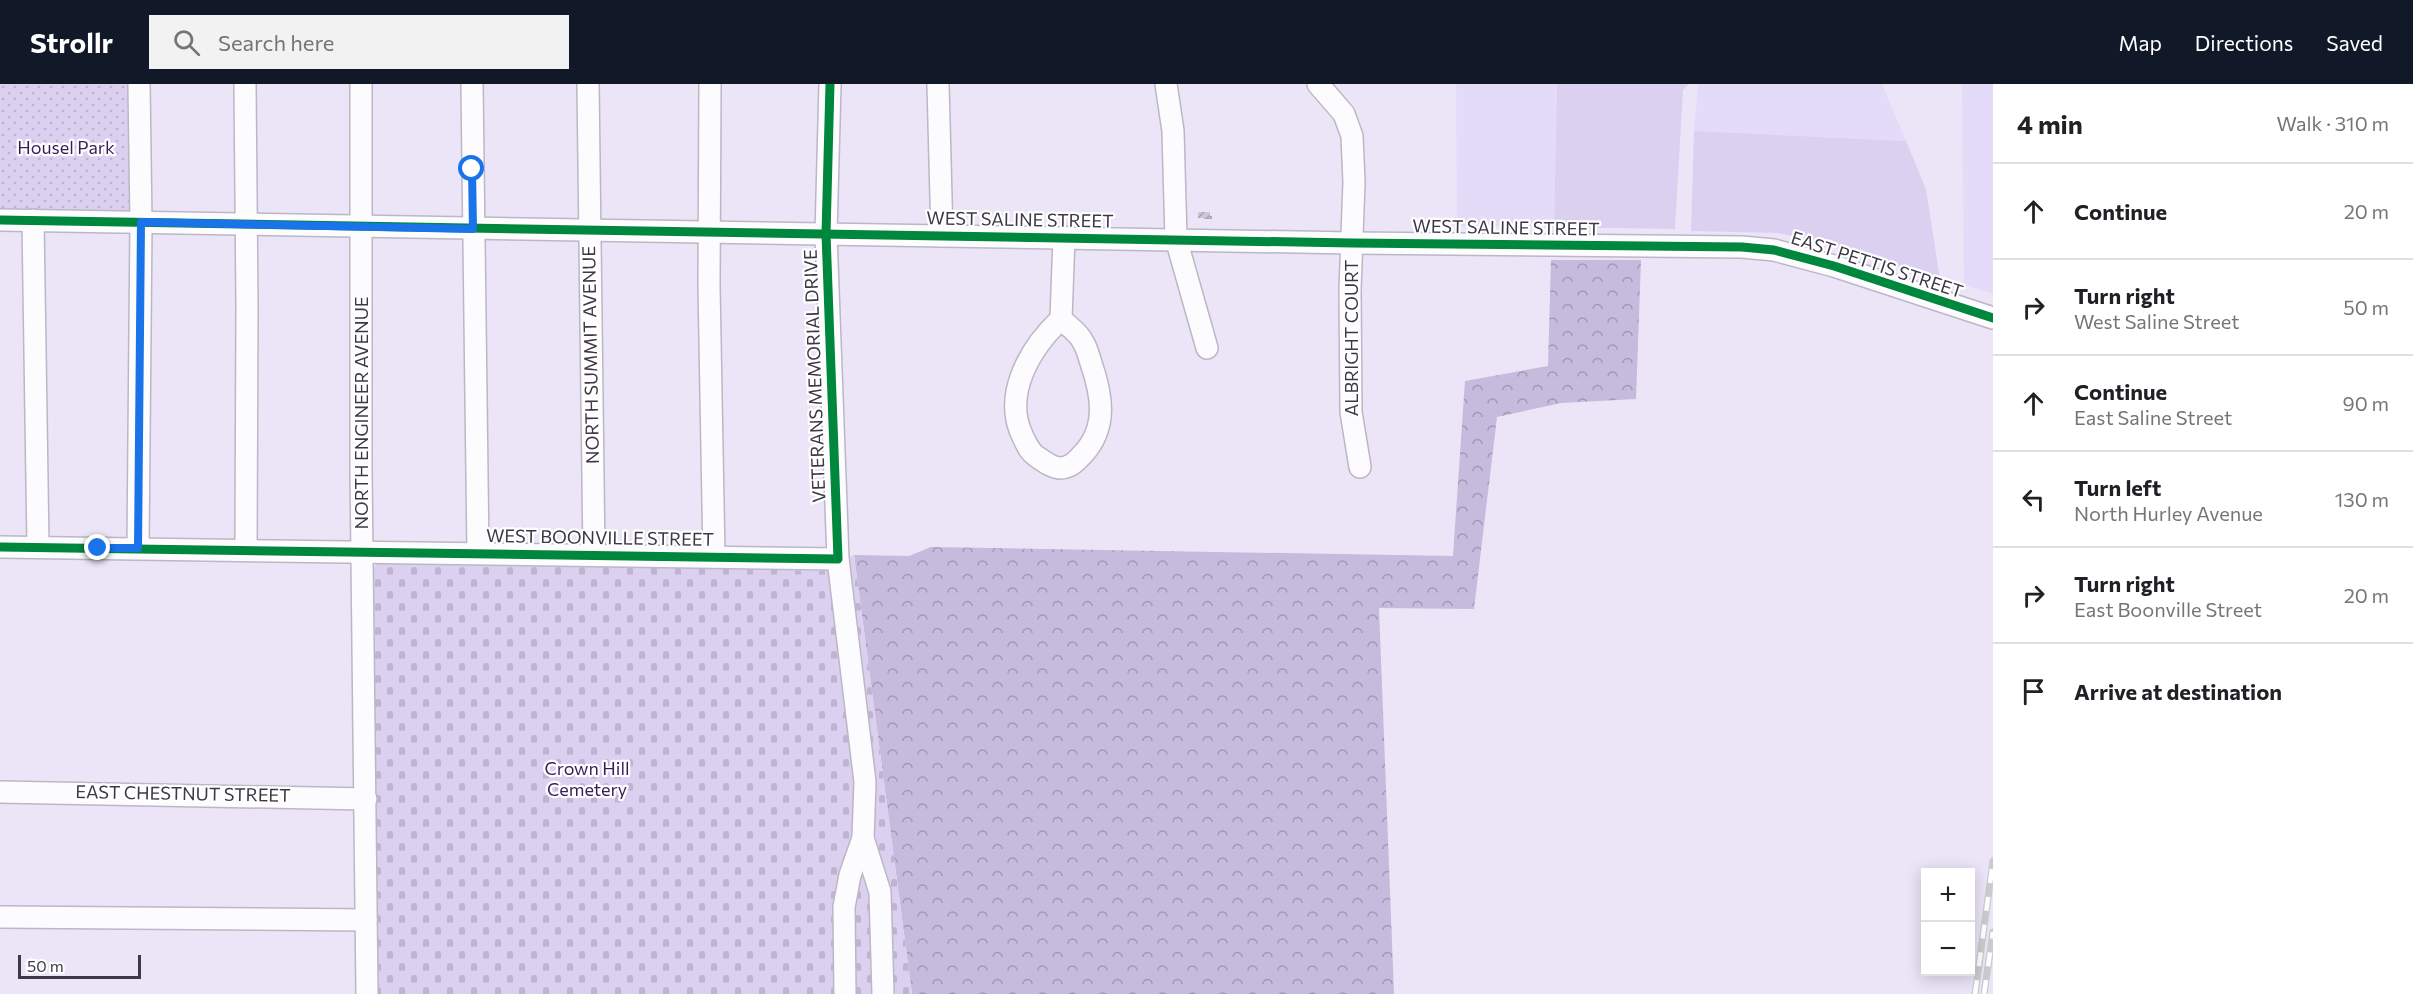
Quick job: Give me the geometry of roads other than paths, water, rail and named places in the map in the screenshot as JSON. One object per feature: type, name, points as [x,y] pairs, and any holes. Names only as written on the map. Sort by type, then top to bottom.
[{"type":"street","points":[[138,548],[141,222],[139,84]]},
{"type":"street","points":[[245,84],[246,550]]},
{"type":"street","name":"NORTH ENGINEER AVENUE","points":[[361,84],[362,551],[367,994]]},
{"type":"street","points":[[472,84],[478,553]]},
{"type":"street","name":"NORTH SUMMIT AVENUE","points":[[588,84],[594,555]]},
{"type":"street","points":[[710,84],[709,233],[714,557]]},
{"type":"street","name":"VETERANS MEMORIAL DRIVE","points":[[830,84],[826,234],[838,559],[865,782],[863,838],[850,875],[844,907],[845,994]]},
{"type":"street","points":[[938,84],[942,236]]},
{"type":"street","points":[[1166,84],[1173,131],[1176,239],[1207,348]]},
{"type":"street","name":"ALBRIGHT COURT","points":[[1318,84],[1344,114],[1352,136],[1354,182],[1350,290],[1351,412],[1360,467]]},
{"type":"street","name":"WEST SALINE STREET","points":[[0,220],[1352,243],[1678,246]]},
{"type":"street","points":[[33,220],[38,547]]},
{"type":"street","points":[[1061,319],[1083,340],[1096,377],[1102,405],[1100,425],[1089,447],[1073,464],[1059,468],[1044,462],[1030,451],[1017,426],[1016,408],[1018,385],[1026,364],[1043,336],[1061,319],[1064,237]]},
{"type":"street","name":"EAST PETTIS STREET","points":[[1678,246],[1774,250],[1834,266],[1934,301],[1993,318]]},
{"type":"street","name":"WEST BOONVILLE STREET","points":[[0,546],[838,559]]},
{"type":"street","name":"EAST CHESTNUT STREET","points":[[0,792],[366,799]]},
{"type":"street","name":"VETERANS MEMORIAL DRIVE","points":[[863,838],[880,892],[883,994]]},
{"type":"street","points":[[0,917],[366,920]]},
{"type":"railway","points":[[1975,994],[1993,861]]},
{"type":"railway","points":[[1984,994],[1993,932]]},
{"type":"park label","name":"Housel Park","points":[[66,148]]},
{"type":"park label","name":"Crown Hill Cemetery","points":[[587,779]]}]
